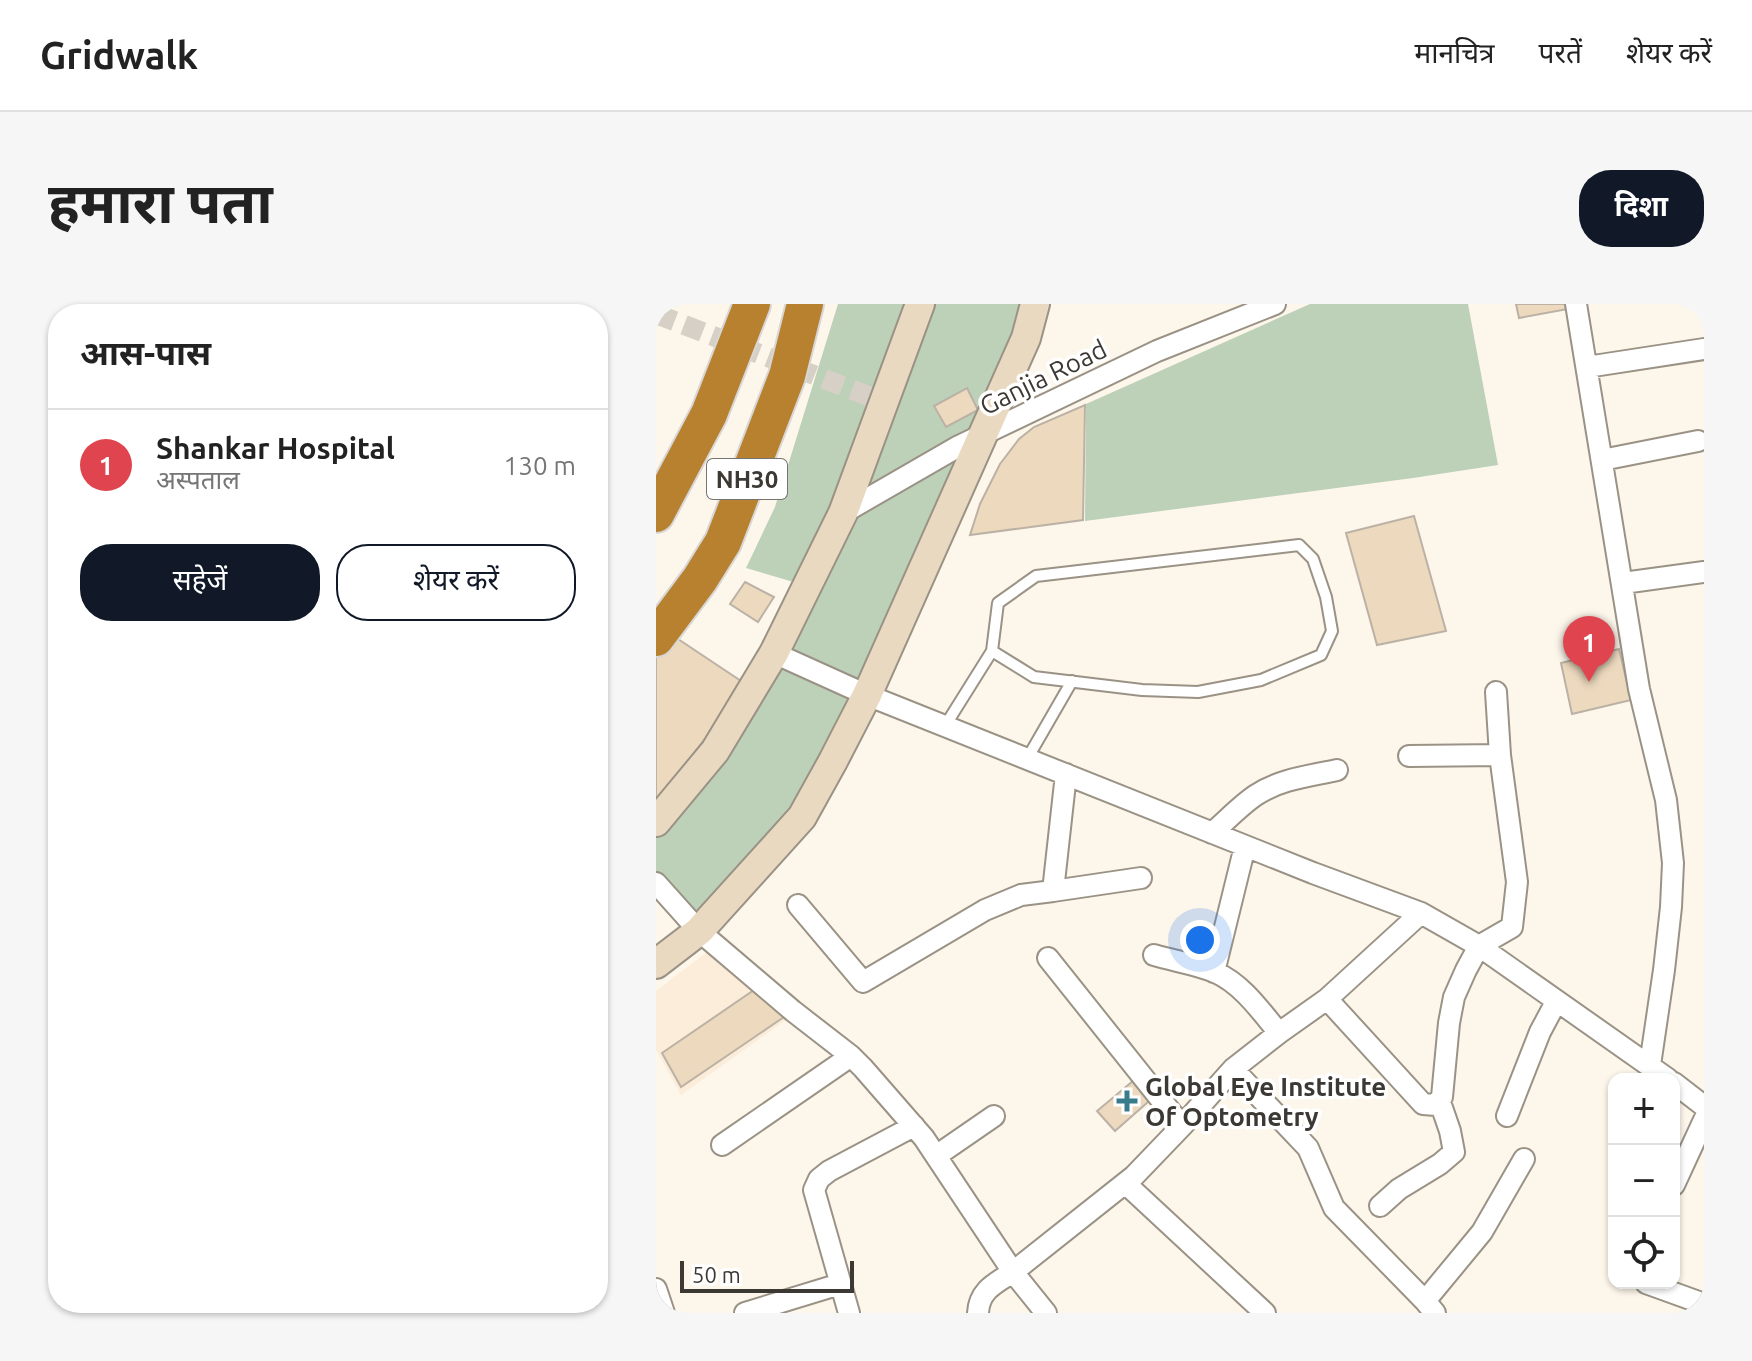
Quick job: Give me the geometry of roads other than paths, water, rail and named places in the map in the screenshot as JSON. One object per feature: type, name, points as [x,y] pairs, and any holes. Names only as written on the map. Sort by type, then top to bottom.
[{"type":"highway","name":"NH30","points":[[656,514],[709,414],[752,304]]},
{"type":"highway","name":"NH30","points":[[656,638],[723,542],[787,376],[805,304]]},
{"type":"street","points":[[656,822],[715,751],[774,653],[843,513],[920,304]]},
{"type":"street","points":[[656,964],[699,931],[802,817],[867,695],[1026,338],[1035,304]]},
{"type":"street","name":"Ganjia Road","points":[[843,513],[959,446],[1157,351],[1275,304]]},
{"type":"street","points":[[1576,304],[1639,689],[1666,800],[1673,863],[1664,970],[1650,1065]]},
{"type":"street","points":[[1587,367],[1704,349]]},
{"type":"street","points":[[1602,460],[1698,441]]},
{"type":"street","points":[[1623,583],[1704,572]]},
{"type":"street","points":[[774,653],[867,695],[1421,913],[1479,946],[1660,1073]]},
{"type":"street","points":[[1380,1206],[1399,1189],[1454,1152],[1440,1102],[1454,997],[1479,946],[1512,927],[1517,882],[1500,755],[1496,692]]},
{"type":"street","points":[[1409,756],[1500,755]]},
{"type":"street","points":[[1212,833],[1255,795],[1270,787],[1337,770]]},
{"type":"street","points":[[1053,891],[1066,774]]},
{"type":"street","points":[[1214,972],[1245,846]]},
{"type":"street","points":[[798,905],[863,982],[985,910],[1021,895],[1141,878]]},
{"type":"street","points":[[656,883],[699,931],[851,1056],[914,1126],[1013,1272],[1046,1313]]},
{"type":"street","points":[[978,1313],[984,1292],[1125,1183],[1233,1069],[1327,999],[1421,913]]},
{"type":"street","points":[[1154,955],[1214,972],[1229,981],[1248,995],[1279,1033]]},
{"type":"street","points":[[1048,958],[1182,1126]]},
{"type":"street","points":[[1327,999],[1423,1104],[1436,1105],[1440,1102]]},
{"type":"street","points":[[1507,1116],[1540,1032],[1556,1002]]},
{"type":"street","points":[[722,1145],[851,1056]]},
{"type":"street","points":[[1233,1069],[1308,1148],[1334,1208],[1430,1307],[1482,1232],[1524,1159]]},
{"type":"street","points":[[1680,1088],[1704,1106]]},
{"type":"street","points":[[936,1156],[994,1116]]},
{"type":"street","points":[[1680,1172],[1704,1120]]},
{"type":"street","points":[[849,1313],[814,1190],[819,1179],[829,1171],[914,1126]]},
{"type":"street","points":[[1125,1183],[1265,1313]]},
{"type":"street","points":[[745,1313],[840,1284]]},
{"type":"street","points":[[656,1289],[664,1313]]},
{"type":"street","points":[[1663,1289],[1704,1304]]},
{"type":"lane","points":[[945,726],[992,651],[998,603],[1036,576],[1299,545],[1313,559],[1326,597],[1332,631],[1321,655],[1261,680],[1198,692],[1142,690],[1034,677],[992,651]]},
{"type":"lane","points":[[1027,759],[1072,681]]},
{"type":"tunnel","points":[[656,314],[884,402]]},
{"type":"place","name":"Shankar Hospital","points":[[1589,682]]},
{"type":"place","name":"Global Eye Institute Of Optometry","points":[[1127,1101]]}]
